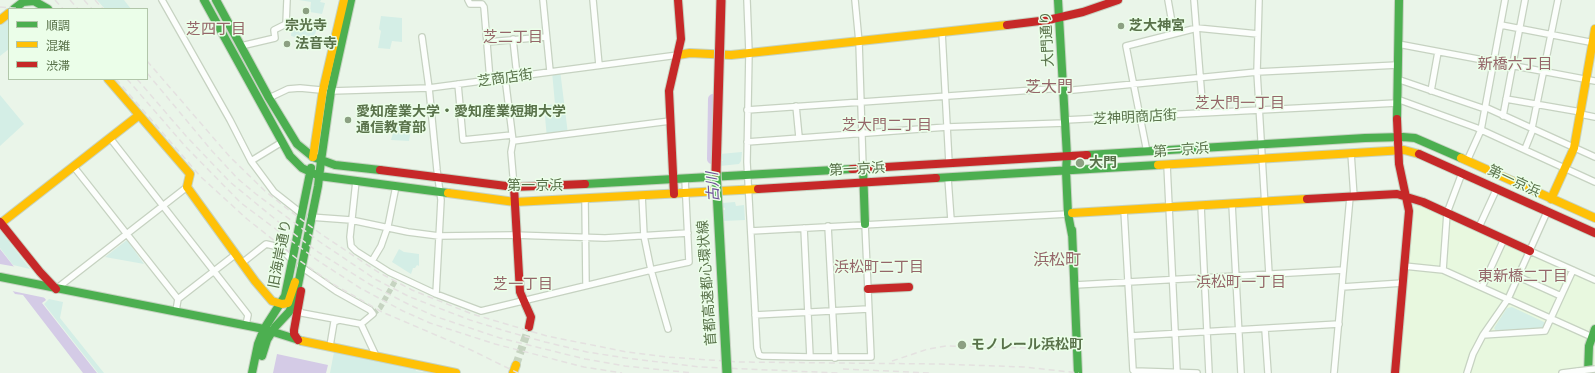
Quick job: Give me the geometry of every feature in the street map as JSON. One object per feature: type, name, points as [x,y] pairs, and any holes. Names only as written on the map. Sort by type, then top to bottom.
[{"type":"main road","name":"第一京浜","points":[[204,0],[282,142],[296,163],[310,173],[319,176],[515,202],[686,194],[1351,153],[1412,151],[1595,233]]},
{"type":"main road","name":"第一京浜","points":[[216,0],[269,98],[298,144],[317,159],[335,165],[514,187],[747,176],[1396,137],[1415,138],[1595,218]]},
{"type":"main road","points":[[317,159],[327,90],[344,0]]},
{"type":"main road","points":[[327,90],[351,0]]},
{"type":"main road","points":[[674,194],[670,121],[670,84],[681,39],[678,0]]},
{"type":"main road","name":"首都高速都心環状線","points":[[714,0],[709,186],[720,373]]},
{"type":"main road","name":"首都高速都心環状線","points":[[721,0],[716,208],[727,373]]},
{"type":"main road","points":[[718,87],[727,0]]},
{"type":"main road","name":"大門通り","points":[[1058,0],[1075,285],[1078,373]]},
{"type":"main road","points":[[678,55],[730,55],[859,42],[1059,18],[1083,12],[1118,0]]},
{"type":"main road","points":[[1395,373],[1409,211],[1396,137],[1399,0]]},
{"type":"main road","points":[[15,8],[23,2],[34,1],[46,8]]},
{"type":"main road","points":[[212,14],[221,9]]},
{"type":"main road","points":[[0,20],[8,14]]},
{"type":"main road","points":[[1551,199],[1574,148],[1581,113],[1591,80],[1595,29]]},
{"type":"main road","points":[[109,80],[138,116],[190,174],[187,187],[272,301],[282,304],[288,302],[302,268]]},
{"type":"main road","points":[[56,289],[40,272],[0,223],[138,116]]},
{"type":"main road","name":"旧海岸通り","points":[[252,373],[258,344],[268,331],[282,304],[287,290],[310,173],[317,159]]},
{"type":"main road","name":"旧海岸通り","points":[[259,373],[268,331],[289,312],[293,305],[302,268],[319,176],[317,159]]},
{"type":"main road","points":[[864,168],[865,224]]},
{"type":"main road","points":[[514,187],[520,292],[531,317],[529,328]]},
{"type":"main road","points":[[1070,214],[1397,194],[1406,196],[1447,213],[1530,251]]},
{"type":"main road","points":[[298,340],[294,334],[301,294],[302,268]]},
{"type":"main road","points":[[0,277],[176,311],[268,331],[298,340],[456,373]]},
{"type":"main road","points":[[868,289],[909,287]]},
{"type":"main road","points":[[1588,373],[1587,355],[1593,333]]},
{"type":"street","points":[[162,0],[230,120],[251,162],[274,192],[302,214],[312,217],[351,220],[408,232],[439,236],[605,238],[688,233]]},
{"type":"street","points":[[241,46],[275,38],[274,30],[286,24],[287,0]]},
{"type":"street","points":[[468,0],[470,4],[480,3],[483,5],[490,80]]},
{"type":"street","points":[[543,0],[550,71]]},
{"type":"street","points":[[593,0],[599,65]]},
{"type":"street","points":[[747,0],[749,52],[747,176],[757,352],[759,355],[871,358],[865,224]]},
{"type":"street","points":[[855,0],[859,42],[860,102],[864,168]]},
{"type":"street","points":[[1168,0],[1174,34]]},
{"type":"street","points":[[1194,0],[1203,113]]},
{"type":"street","points":[[1259,0],[1257,72],[1269,274]]},
{"type":"street","points":[[1467,161],[1481,130],[1505,0]]},
{"type":"street","points":[[1503,116],[1525,0]]},
{"type":"street","points":[[1525,149],[1533,129],[1558,0]]},
{"type":"street","points":[[1501,25],[1594,43]]},
{"type":"street","points":[[1147,152],[1126,46],[1197,28],[1258,34]]},
{"type":"street","points":[[942,32],[949,163]]},
{"type":"street","points":[[422,37],[441,200],[436,294]]},
{"type":"street","points":[[487,42],[546,37]]},
{"type":"street","points":[[513,39],[516,76]]},
{"type":"street","points":[[1398,44],[1512,67],[1591,80]]},
{"type":"street","points":[[1431,91],[1438,52]]},
{"type":"street","name":"芝商店街","points":[[269,98],[278,93],[294,88],[327,90],[429,88],[678,55]]},
{"type":"street","points":[[747,110],[946,96],[1063,90],[1257,72],[1398,65]]},
{"type":"street","points":[[505,77],[512,138],[511,152],[514,187]]},
{"type":"street","points":[[1397,79],[1485,108],[1595,157]]},
{"type":"street","points":[[458,84],[463,140],[512,138],[670,121]]},
{"type":"street","points":[[1506,99],[1537,104],[1595,117]]},
{"type":"street","points":[[1397,101],[1481,130],[1595,182]]},
{"type":"street","name":"芝神明商店街","points":[[747,142],[947,127],[1397,101]]},
{"type":"street","points":[[796,106],[799,137]]},
{"type":"street","points":[[110,138],[248,315],[246,326]]},
{"type":"street","points":[[251,162],[282,142]]},
{"type":"street","points":[[1334,373],[1343,270],[1352,197],[1351,153]]},
{"type":"street","points":[[1167,165],[1178,372]]},
{"type":"street","points":[[74,167],[178,298]]},
{"type":"street","points":[[1443,270],[1447,213],[1462,173]]},
{"type":"street","points":[[948,178],[951,220]]},
{"type":"street","points":[[356,181],[351,220],[351,246],[372,262],[389,272],[436,294],[481,311],[690,262],[685,179]]},
{"type":"street","points":[[372,262],[381,246],[387,228],[396,186]]},
{"type":"street","points":[[56,289],[187,187]]},
{"type":"street","points":[[1478,227],[1497,188]]},
{"type":"street","points":[[642,196],[644,236],[651,270],[668,329]]},
{"type":"street","points":[[585,199],[586,286]]},
{"type":"street","points":[[1232,204],[1241,373]]},
{"type":"street","points":[[1201,206],[1210,373]]},
{"type":"street","points":[[1124,210],[1133,370],[1196,373]]},
{"type":"street","points":[[1467,373],[1473,354],[1483,335],[1508,299],[1547,212]]},
{"type":"street","points":[[751,231],[1070,214]]},
{"type":"street","points":[[828,226],[835,358]]},
{"type":"street","points":[[804,228],[810,357]]},
{"type":"street","points":[[1482,287],[1504,239]]},
{"type":"street","points":[[242,262],[266,244],[279,247],[302,268],[336,291],[370,310],[373,314],[361,324],[337,321],[302,313],[298,309]]},
{"type":"street","points":[[1530,251],[1595,280]]},
{"type":"street","points":[[176,311],[178,298],[236,254]]},
{"type":"street","points":[[1404,266],[1443,270],[1551,319],[1593,333]]},
{"type":"street","points":[[1075,285],[1343,270]]},
{"type":"street","points":[[1483,335],[1545,331],[1573,270]]},
{"type":"street","points":[[1518,277],[1561,296]]},
{"type":"street","points":[[1342,287],[1403,283]]},
{"type":"street","points":[[755,315],[868,309]]},
{"type":"street","points":[[330,346],[334,322],[337,321]]},
{"type":"street","points":[[361,324],[376,356]]},
{"type":"street","points":[[1131,336],[1339,324]]},
{"type":"street","points":[[1265,329],[1268,373]]},
{"type":"street","points":[[1562,373],[1595,369]]},
{"type":"shaded area","points":[[97,0],[124,0],[130,8],[104,8]]},
{"type":"shaded area","points":[[299,0],[321,0],[320,2],[325,3],[322,14],[310,12],[311,2]]},
{"type":"shaded area","points":[[381,16],[402,18],[402,42],[392,41],[390,49],[378,48],[381,31],[379,29]]},
{"type":"shaded area","points":[[8,17],[8,50],[0,56],[0,23]]},
{"type":"shaded area","points":[[293,18],[319,23],[314,37],[304,35],[303,39],[291,36]]},
{"type":"shaded area","points":[[560,70],[568,134],[547,138],[544,106],[555,104],[552,71]]},
{"type":"shaded area","points":[[0,95],[24,124],[0,146]]},
{"type":"shaded area","points":[[396,122],[412,123],[409,141],[391,140]]},
{"type":"shaded area","points":[[742,152],[741,161],[739,164],[720,166],[720,161],[723,161],[720,159],[720,154]]},
{"type":"shaded area","points":[[735,202],[736,206],[744,205],[745,220],[723,221],[722,210],[725,210],[725,208],[722,207],[722,203]]},
{"type":"shaded area","points":[[1416,204],[1420,204],[1595,284],[1595,373],[1399,373],[1412,209]]},
{"type":"shaded area","points":[[0,230],[30,269],[13,265],[0,248]]},
{"type":"shaded area","points":[[127,240],[144,264],[105,257]]},
{"type":"shaded area","points":[[0,249],[19,273],[24,270],[46,300],[42,303],[97,373],[83,373],[23,295],[15,294],[0,274]]},
{"type":"shaded area","points":[[399,249],[404,252],[419,254],[419,266],[417,265],[413,268],[411,274],[392,262]]},
{"type":"shaded area","points":[[49,299],[63,302],[60,318],[104,373],[98,373],[44,304]]},
{"type":"shaded area","points":[[1512,307],[1544,322],[1546,325],[1544,328],[1496,331],[1494,328],[1507,308]]},
{"type":"shaded area","points":[[334,352],[415,368],[416,371],[423,372],[425,370],[438,373],[330,373]]},
{"type":"shaded area","points":[[277,354],[328,365],[326,373],[273,373]]},
{"type":"pier","points":[[0,264],[17,267],[19,270],[25,269],[46,298],[12,291],[0,275]]},
{"type":"waterway","name":"古川","points":[[712,159],[713,99]]},
{"type":"tunnel","points":[[373,314],[380,308],[398,276]]},
{"type":"tunnel","points":[[516,365],[529,327]]},
{"type":"railway","points":[[55,0],[62,8]]},
{"type":"railway","points":[[70,0],[77,8]]},
{"type":"railway","points":[[84,0],[91,8]]},
{"type":"railway","points":[[95,0],[102,8]]},
{"type":"railway","points":[[0,7],[12,8]]},
{"type":"railway","points":[[148,62],[230,157],[265,191],[290,211],[321,234],[378,272],[412,290],[472,314],[547,336],[627,352],[667,357],[739,362],[940,364],[1024,367],[1079,373]]},
{"type":"railway","points":[[148,74],[212,151],[238,179],[320,242],[375,279],[410,297],[470,320],[502,330],[587,352],[700,367],[838,373]]},
{"type":"railway","points":[[117,80],[201,177],[247,219],[296,258],[333,284],[382,312],[471,350],[518,373]]},
{"type":"railway","points":[[128,80],[185,146],[241,203],[317,260],[360,288],[403,311],[430,323],[495,344],[584,367],[622,373]]},
{"type":"railway","points":[[138,80],[186,136],[230,182],[318,252],[371,285],[434,316],[500,338],[585,359],[625,366],[693,373]]},
{"type":"railway","points":[[892,361],[928,349],[946,346],[1029,348]]},
{"type":"railway","points":[[843,369],[931,373]]},
{"type":"traffic: fast","points":[[204,0],[290,156],[302,168],[319,176],[448,193]]},
{"type":"traffic: fast","points":[[216,0],[269,98],[297,144],[313,157],[335,165],[380,170]]},
{"type":"traffic: fast","points":[[321,161],[331,91],[351,0]]},
{"type":"traffic: fast","points":[[1058,0],[1067,156],[1066,171],[1068,214],[1072,235]]},
{"type":"traffic: fast","points":[[1397,119],[1399,0]]},
{"type":"traffic: fast","points":[[15,8],[23,2],[34,1],[46,8]]},
{"type":"traffic: fast","points":[[1087,155],[1403,137],[1415,138],[1461,158]]},
{"type":"traffic: fast","points":[[262,356],[267,340],[275,327],[289,312],[295,300],[318,186],[321,161]]},
{"type":"traffic: fast","points":[[936,178],[1158,165]]},
{"type":"traffic: fast","points":[[252,373],[258,344],[264,329],[285,296],[311,168]]},
{"type":"traffic: fast","points":[[863,168],[865,224]]},
{"type":"traffic: fast","points":[[585,184],[852,169]]},
{"type":"traffic: fast","points":[[716,172],[727,373]]},
{"type":"traffic: fast","points":[[1072,230],[1078,373]]},
{"type":"traffic: fast","points":[[0,277],[264,329],[302,341]]},
{"type":"traffic: fast","points":[[1588,373],[1589,346],[1595,329]]},
{"type":"traffic: slow","points":[[313,157],[323,90],[344,0]]},
{"type":"traffic: slow","points":[[0,20],[8,14]]},
{"type":"traffic: slow","points":[[678,55],[690,53],[731,55],[1007,25]]},
{"type":"traffic: slow","points":[[1551,199],[1574,148],[1595,29]]},
{"type":"traffic: slow","points":[[109,80],[190,174],[187,187],[255,281],[272,301],[282,304],[288,303],[295,282]]},
{"type":"traffic: slow","points":[[1,223],[138,116]]},
{"type":"traffic: slow","points":[[1158,165],[1404,150],[1419,154]]},
{"type":"traffic: slow","points":[[1461,158],[1595,218]]},
{"type":"traffic: slow","points":[[448,193],[515,202],[758,189]]},
{"type":"traffic: slow","points":[[1072,213],[1307,199]]},
{"type":"traffic: slow","points":[[302,341],[456,373]]},
{"type":"traffic: slow","points":[[513,373],[516,365]]},
{"type":"traffic: jam","points":[[674,194],[669,91],[681,39],[678,0]]},
{"type":"traffic: jam","points":[[716,172],[721,0]]},
{"type":"traffic: jam","points":[[1007,25],[1048,20],[1083,12],[1118,0]]},
{"type":"traffic: jam","points":[[1395,373],[1409,211],[1399,164],[1397,119]]},
{"type":"traffic: jam","points":[[1419,154],[1595,233]]},
{"type":"traffic: jam","points":[[852,169],[1087,155]]},
{"type":"traffic: jam","points":[[380,170],[514,187],[585,184]]},
{"type":"traffic: jam","points":[[758,189],[936,178]]},
{"type":"traffic: jam","points":[[514,187],[520,292],[531,317],[529,327]]},
{"type":"traffic: jam","points":[[1307,199],[1397,194],[1423,202],[1530,251]]},
{"type":"traffic: jam","points":[[0,222],[40,272],[56,289]]},
{"type":"traffic: jam","points":[[868,289],[909,287]]},
{"type":"traffic: jam","points":[[298,340],[294,334],[294,330],[301,291]]},
{"type":"place","name":"宗光寺","points":[[306,11]]},
{"type":"place","name":"芝大神宮","points":[[1121,26]]},
{"type":"place","name":"法音寺","points":[[287,44]]},
{"type":"place","name":"愛知産業大学・愛知産業短期大学 通信教育部","points":[[348,120]]},
{"type":"place","name":"大門","points":[[1080,163]]},
{"type":"place","name":"モノレール浜松町","points":[[962,345]]},
{"type":"district","name":"芝四丁目","points":[[216,29]]},
{"type":"district","name":"芝二丁目","points":[[513,37]]},
{"type":"district","name":"新橋六丁目","points":[[1515,64]]},
{"type":"district","name":"芝大門","points":[[1049,87]]},
{"type":"district","name":"芝大門一丁目","points":[[1240,103]]},
{"type":"district","name":"芝大門二丁目","points":[[887,125]]},
{"type":"district","name":"浜松町","points":[[1057,260]]},
{"type":"district","name":"浜松町二丁目","points":[[879,267]]},
{"type":"district","name":"東新橋二丁目","points":[[1523,276]]},
{"type":"district","name":"浜松町一丁目","points":[[1241,282]]},
{"type":"district","name":"芝一丁目","points":[[523,284]]}]
